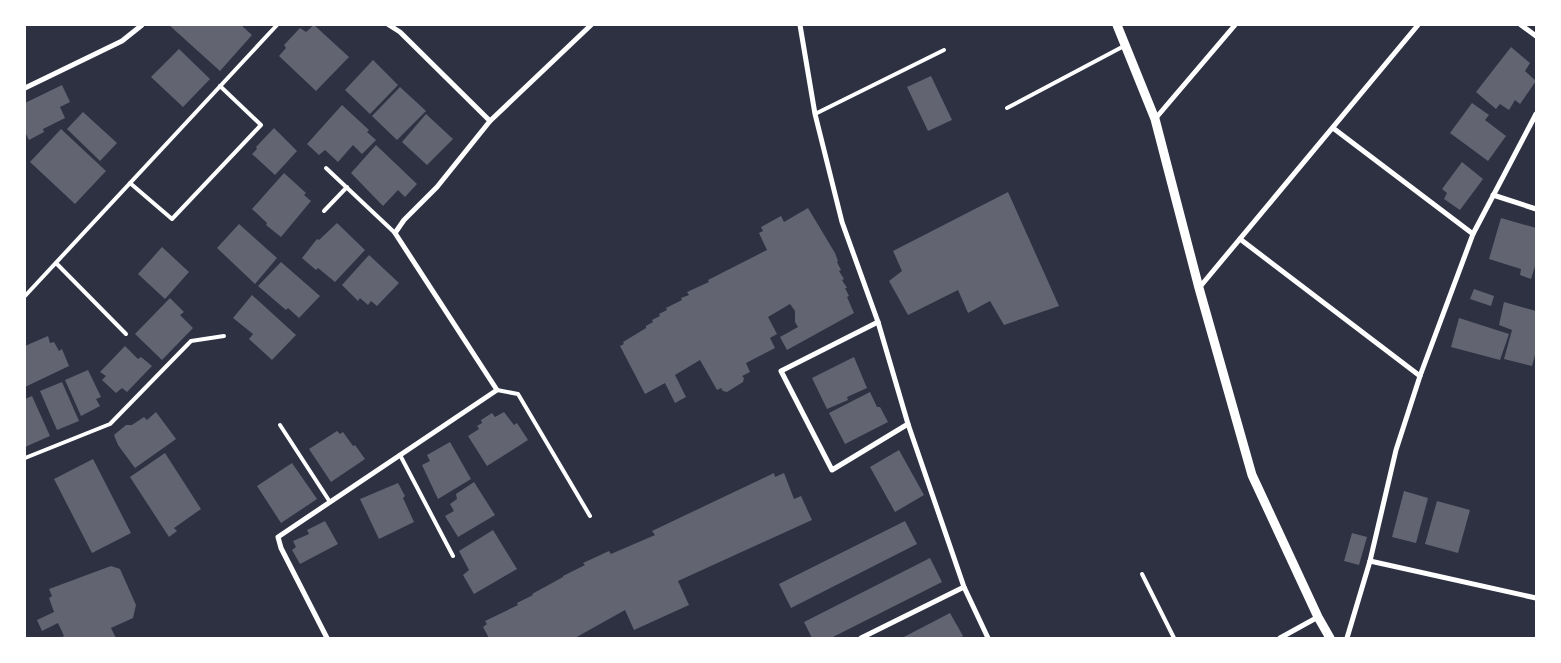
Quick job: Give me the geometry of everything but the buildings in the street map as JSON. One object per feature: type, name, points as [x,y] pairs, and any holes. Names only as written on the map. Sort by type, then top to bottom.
[{"type":"street","points":[[25,88],[122,41],[142,25]]},
{"type":"street","points":[[389,25],[400,32],[490,121]]},
{"type":"street","points":[[327,638],[281,548],[278,537],[497,390],[395,233],[404,220],[438,187],[490,121],[591,25]]},
{"type":"street","points":[[800,25],[815,114],[842,222],[878,322],[908,424],[964,587],[988,638]]},
{"type":"street","points":[[1117,25],[1155,119],[1199,288],[1252,476],[1330,638]]},
{"type":"street","points":[[1155,119],[1235,25]]},
{"type":"street","points":[[1199,288],[1418,25]]},
{"type":"street","points":[[1521,25],[1536,36]]},
{"type":"street","points":[[1347,638],[1370,560],[1396,450],[1420,376],[1473,234],[1536,114]]},
{"type":"street","points":[[1333,128],[1473,234]]},
{"type":"street","points":[[1493,195],[1536,208]]},
{"type":"street","points":[[1240,239],[1420,376]]},
{"type":"street","points":[[878,322],[781,371],[832,470],[908,424]]},
{"type":"street","points":[[1370,560],[1536,598]]},
{"type":"street","points":[[861,638],[964,587]]},
{"type":"street","points":[[1280,638],[1318,616]]},
{"type":"lane","points":[[25,296],[277,25]]},
{"type":"lane","points":[[1007,108],[1126,45]]},
{"type":"lane","points":[[815,114],[944,50]]},
{"type":"lane","points":[[130,183],[172,219],[261,125],[220,86]]},
{"type":"lane","points":[[326,168],[395,233]]},
{"type":"lane","points":[[324,211],[347,188]]},
{"type":"lane","points":[[56,263],[126,334]]},
{"type":"lane","points":[[25,458],[110,424],[191,342],[224,336]]},
{"type":"lane","points":[[497,390],[518,394],[590,516]]},
{"type":"lane","points":[[280,426],[330,502]]},
{"type":"lane","points":[[400,455],[453,556]]},
{"type":"lane","points":[[1142,574],[1174,638]]}]
